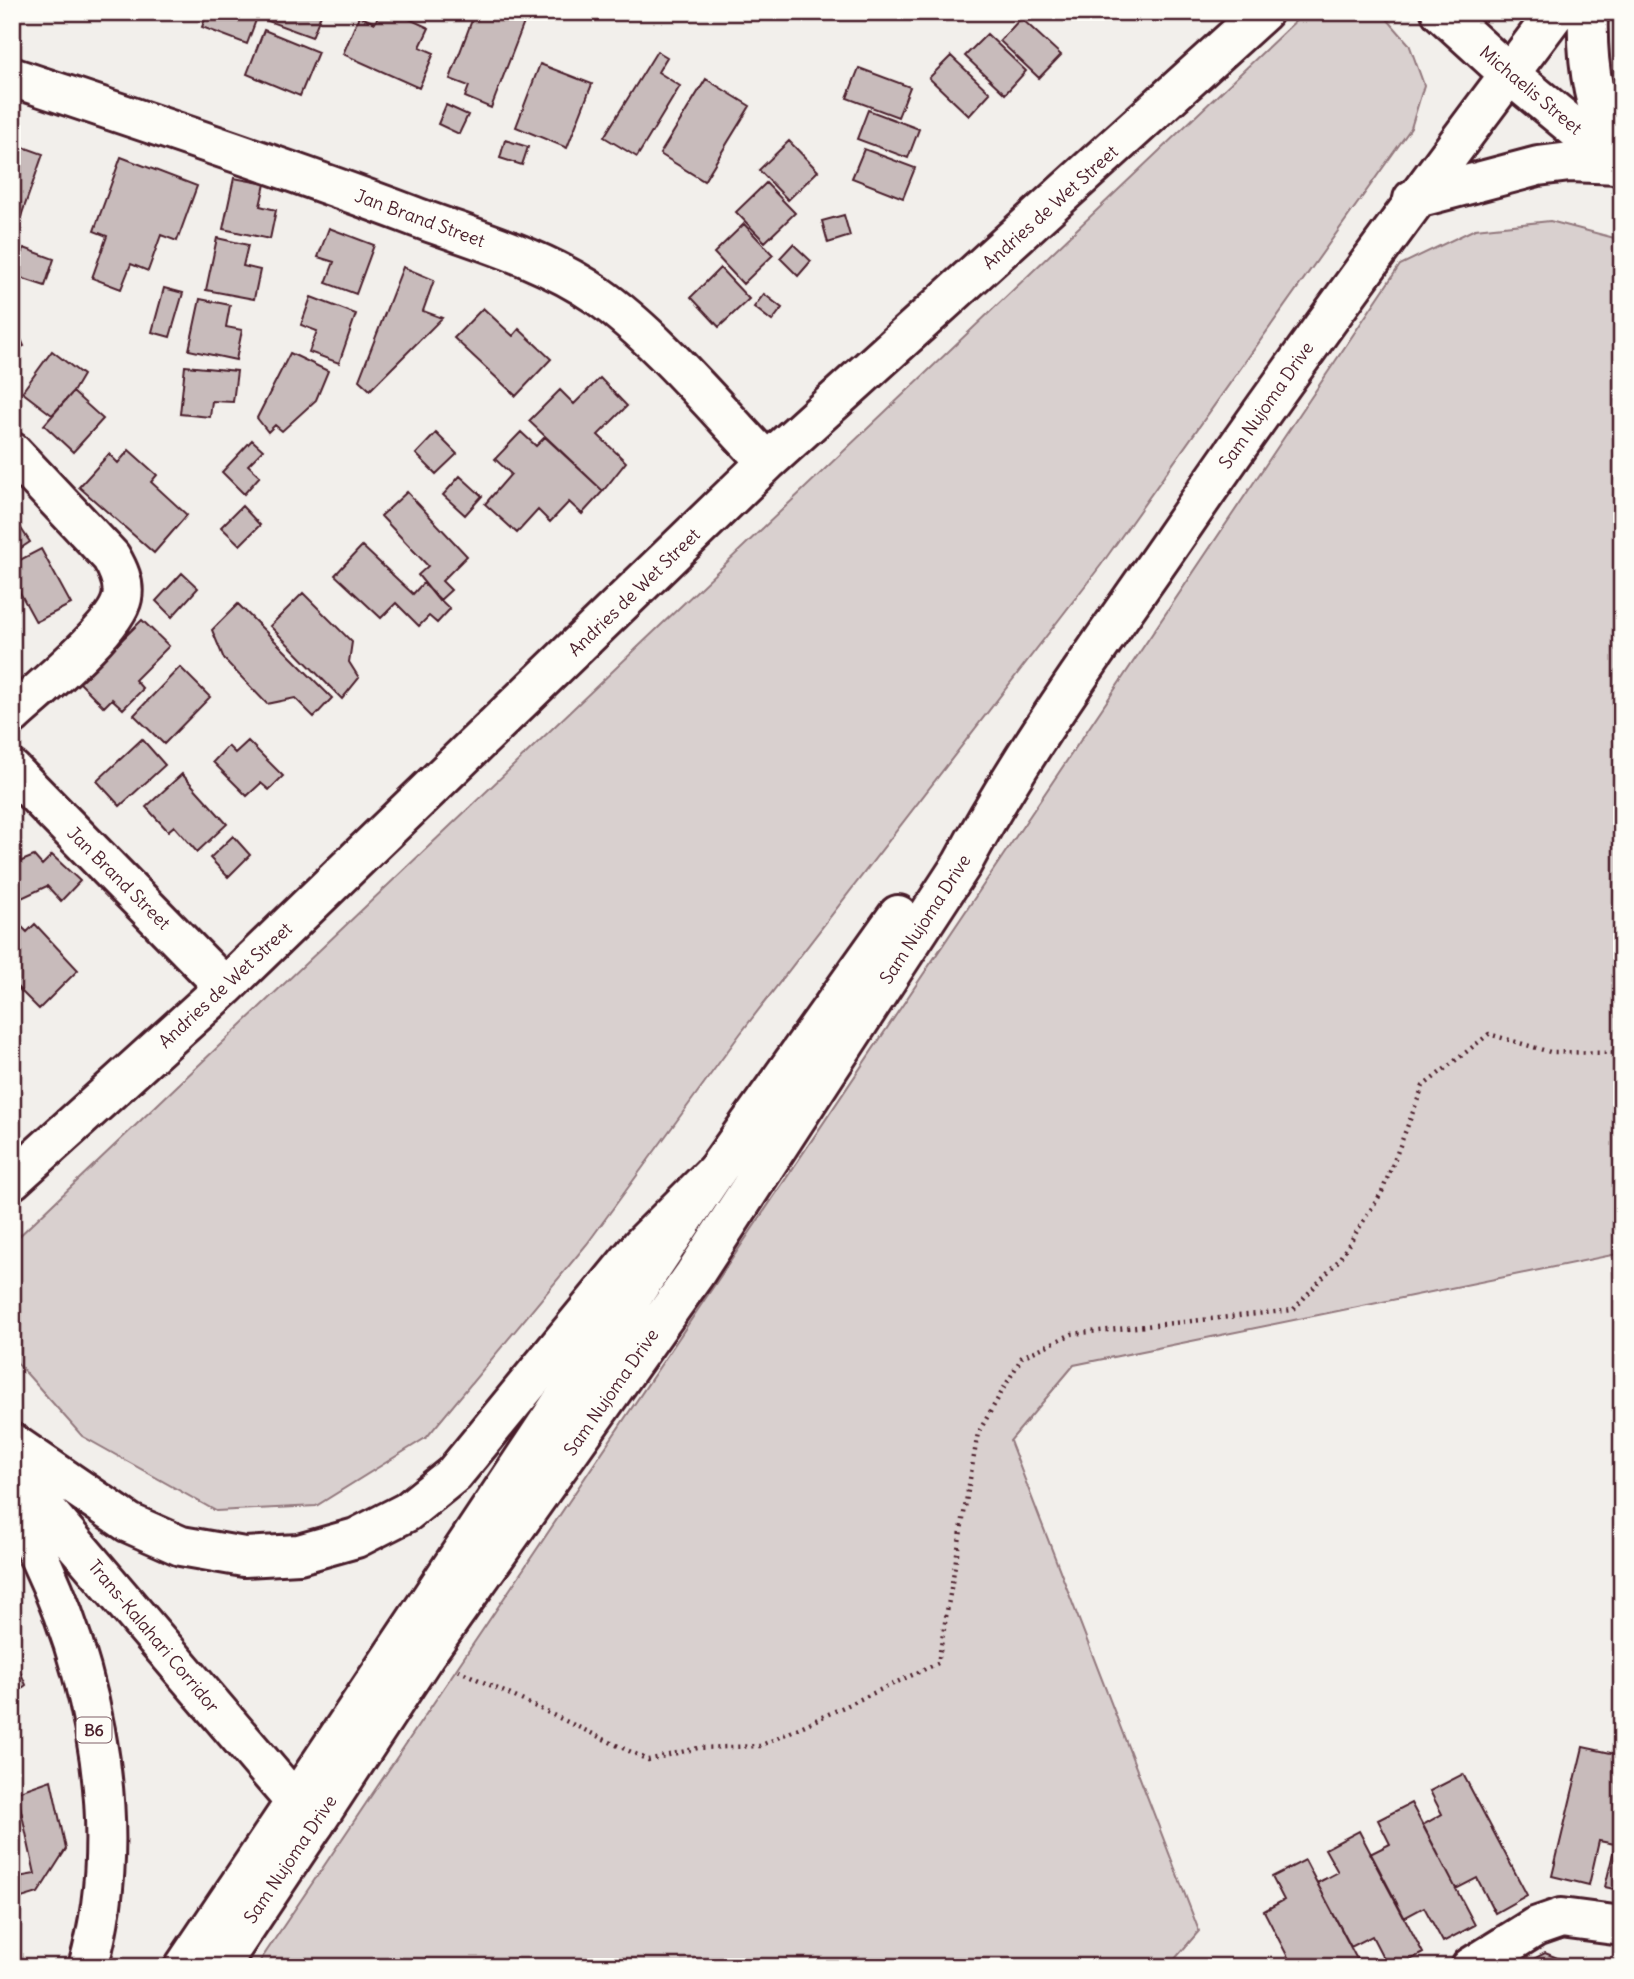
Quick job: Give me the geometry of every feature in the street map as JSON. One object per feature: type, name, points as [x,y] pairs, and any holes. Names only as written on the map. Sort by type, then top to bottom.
[{"type":"main road","name":"Andries de Wet Street","points":[[12,1180],[225,987],[766,462],[1263,12]]},
{"type":"main road","name":"Michaelis Street","points":[[1441,12],[1509,74],[1620,165]]},
{"type":"main road","name":"Sam Nujoma Drive","points":[[305,1813],[425,1655],[694,1275],[962,864],[992,809],[1250,425],[1413,199],[1556,12]]},
{"type":"main road","points":[[1413,199],[1538,166],[1570,162],[1620,165],[1593,97],[1587,45],[1588,12]]},
{"type":"main road","name":"Jan Brand Street","points":[[12,77],[313,179],[529,259],[565,276],[597,295],[629,320],[766,462]]},
{"type":"main road","points":[[12,452],[111,557],[121,575],[123,597],[112,622],[12,715]]},
{"type":"main road","name":"Jan Brand Street","points":[[12,770],[225,987]]},
{"type":"main road","name":"Sam Nujoma Drive","points":[[219,1967],[305,1813],[716,1171],[922,881],[992,809]]},
{"type":"main road","points":[[12,1443],[129,1523],[181,1546],[244,1557],[299,1554],[356,1538],[407,1512],[454,1474],[641,1246],[716,1171]]},
{"type":"main road","name":"Trans-Kalahari Corridor","points":[[12,1471],[305,1813]]},
{"type":"main road","name":"B6","points":[[12,1506],[58,1599],[88,1692],[103,1784],[102,1889],[96,1938],[88,1967]]},
{"type":"main road","points":[[184,1967],[305,1813]]},
{"type":"main road","points":[[1471,1967],[1535,1927],[1561,1918],[1622,1926]]},
{"type":"path","points":[[425,1655],[648,1760],[698,1748],[760,1746],[938,1663],[978,1433],[1022,1357],[1072,1334],[1293,1310],[1338,1261],[1382,1192],[1423,1086],[1489,1034],[1550,1052],[1622,1053]]},
{"type":"shaded area","points":[[1305,12],[1381,12],[1409,44],[1424,85],[1411,128],[1101,565],[740,1034],[587,1244],[427,1437],[316,1506],[216,1511],[82,1436],[12,1357],[12,1243]]},
{"type":"shaded area","points":[[1550,221],[1622,240],[1622,1253],[1074,1365],[1010,1441],[1199,1931],[1168,1967],[256,1967],[1400,265],[1475,229]]},
{"type":"building","points":[[208,12],[259,12],[247,44],[202,27]]},
{"type":"building","points":[[272,12],[322,12],[312,37],[268,21]]},
{"type":"building","points":[[380,12],[394,12],[429,28],[420,47],[434,53],[419,88],[343,54],[359,16],[375,23]]},
{"type":"building","points":[[475,12],[527,15],[491,108],[465,97],[469,86],[450,79]]},
{"type":"building","points":[[1021,18],[1061,55],[1039,78],[1000,41]]},
{"type":"building","points":[[264,30],[318,52],[300,96],[247,74]]},
{"type":"building","points":[[987,34],[1026,71],[1005,94],[965,56]]},
{"type":"building","points":[[657,51],[667,57],[658,72],[680,86],[637,157],[604,137]]},
{"type":"building","points":[[951,56],[990,93],[969,116],[929,78]]},
{"type":"building","points":[[540,64],[592,84],[567,148],[516,127]]},
{"type":"building","points":[[859,68],[910,87],[898,117],[847,98]]},
{"type":"building","points":[[706,79],[750,106],[704,181],[660,154]]},
{"type":"building","points":[[446,105],[468,115],[459,134],[438,124]]},
{"type":"building","points":[[868,110],[919,129],[908,158],[857,139]]},
{"type":"building","points":[[505,140],[528,147],[522,165],[500,158]]},
{"type":"building","points":[[789,141],[818,171],[788,200],[759,170]]},
{"type":"building","points":[[12,143],[43,154],[19,222],[12,220]]},
{"type":"building","points":[[864,149],[915,168],[903,198],[852,178]]},
{"type":"building","points":[[121,157],[197,186],[177,241],[161,235],[148,271],[131,264],[121,289],[92,278],[107,236],[94,231]]},
{"type":"building","points":[[234,178],[265,184],[260,206],[276,210],[270,239],[223,229]]},
{"type":"building","points":[[766,183],[795,213],[765,242],[736,212]]},
{"type":"building","points":[[844,215],[850,236],[828,243],[822,221]]},
{"type":"building","points":[[744,224],[773,255],[743,284],[714,253]]},
{"type":"building","points":[[329,228],[374,245],[356,294],[326,283],[334,262],[318,257]]},
{"type":"building","points":[[217,238],[248,245],[243,266],[260,270],[254,299],[206,290]]},
{"type":"building","points":[[793,244],[811,261],[798,276],[780,258]]},
{"type":"building","points":[[24,248],[54,259],[45,286],[15,276]]},
{"type":"building","points":[[403,267],[434,280],[423,311],[442,318],[370,390],[359,380]]},
{"type":"building","points":[[720,268],[749,299],[719,327],[691,297]]},
{"type":"building","points":[[164,288],[183,293],[170,337],[152,332]]},
{"type":"building","points":[[764,294],[782,308],[772,321],[754,307]]},
{"type":"building","points":[[311,297],[356,314],[339,363],[309,352],[317,331],[301,325]]},
{"type":"building","points":[[200,299],[230,305],[226,327],[242,330],[236,360],[189,350]]},
{"type":"building","points":[[483,308],[513,336],[519,329],[551,359],[516,396],[454,338]]},
{"type":"building","points":[[12,319],[24,346],[12,351]]},
{"type":"building","points":[[52,351],[83,375],[73,392],[52,415],[22,392]]},
{"type":"building","points":[[290,353],[328,371],[316,400],[282,431],[275,425],[268,432],[257,418]]},
{"type":"building","points":[[185,366],[237,371],[233,402],[212,401],[210,417],[180,414]]},
{"type":"building","points":[[600,378],[627,406],[598,435],[626,462],[603,491],[529,421],[560,390],[574,404]]},
{"type":"building","points":[[73,392],[103,419],[73,452],[44,425]]},
{"type":"building","points":[[521,432],[536,446],[545,437],[603,491],[582,514],[569,502],[550,522],[538,510],[517,533],[485,504],[511,474],[495,459]]},
{"type":"building","points":[[436,433],[457,454],[436,474],[416,454]]},
{"type":"building","points":[[252,440],[263,450],[248,465],[260,476],[244,494],[222,472]]},
{"type":"building","points":[[129,450],[157,475],[151,482],[187,515],[154,553],[79,487],[109,454],[118,463]]},
{"type":"building","points":[[460,476],[482,496],[465,515],[443,495]]},
{"type":"building","points":[[407,492],[467,556],[442,581],[451,590],[439,601],[418,575],[428,566],[381,516]]},
{"type":"building","points":[[242,506],[260,525],[240,545],[221,527]]},
{"type":"building","points":[[12,515],[30,542],[12,554]]},
{"type":"building","points":[[362,546],[413,594],[423,583],[450,609],[437,623],[429,616],[419,626],[396,603],[381,618],[335,575]]},
{"type":"building","points":[[41,549],[71,604],[36,622],[12,578],[12,564]]},
{"type":"building","points":[[182,573],[198,588],[172,617],[156,601]]},
{"type":"building","points":[[303,593],[352,642],[349,662],[359,678],[342,699],[270,626]]},
{"type":"building","points":[[238,604],[332,698],[314,717],[295,698],[267,704],[224,659],[212,630]]},
{"type":"building","points":[[142,620],[169,646],[135,680],[143,689],[123,709],[112,699],[104,707],[79,682]]},
{"type":"building","points":[[180,667],[210,697],[164,744],[134,715]]},
{"type":"building","points":[[142,739],[165,765],[120,806],[97,781]]},
{"type":"building","points":[[248,741],[283,776],[269,790],[261,783],[247,796],[213,762],[228,746],[235,753]]},
{"type":"building","points":[[182,774],[227,824],[197,852],[174,826],[168,831],[146,807]]},
{"type":"building","points":[[233,836],[250,855],[228,877],[210,858]]},
{"type":"building","points":[[52,855],[80,881],[61,901],[47,886],[13,902],[12,865],[34,856],[42,865]]},
{"type":"building","points":[[12,917],[27,932],[35,924],[78,970],[39,1009],[12,982]]},
{"type":"building","points":[[12,1653],[26,1685],[12,1696]]},
{"type":"building","points":[[1583,1747],[1620,1755],[1616,1771],[1622,1773],[1622,1816],[1615,1844],[1599,1841],[1589,1885],[1552,1876]]},
{"type":"building","points":[[1463,1774],[1527,1895],[1495,1913],[1477,1878],[1456,1889],[1423,1825],[1442,1814],[1430,1791]]},
{"type":"building","points":[[51,1780],[66,1849],[38,1893],[12,1901],[12,1878],[35,1874],[17,1792]]},
{"type":"building","points":[[1411,1803],[1475,1925],[1443,1942],[1424,1907],[1404,1918],[1370,1854],[1390,1844],[1378,1820]]},
{"type":"building","points":[[1622,1816],[1622,1891],[1605,1887]]},
{"type":"building","points":[[1359,1831],[1423,1953],[1397,1967],[1388,1967],[1372,1936],[1351,1947],[1317,1883],[1338,1872],[1325,1849]]},
{"type":"building","points":[[1305,1860],[1361,1967],[1320,1967],[1319,1964],[1293,1967],[1264,1911],[1284,1900],[1272,1877]]},
{"type":"building","points":[[1545,1953],[1580,1967],[1502,1967],[1507,1955],[1526,1963]]}]
